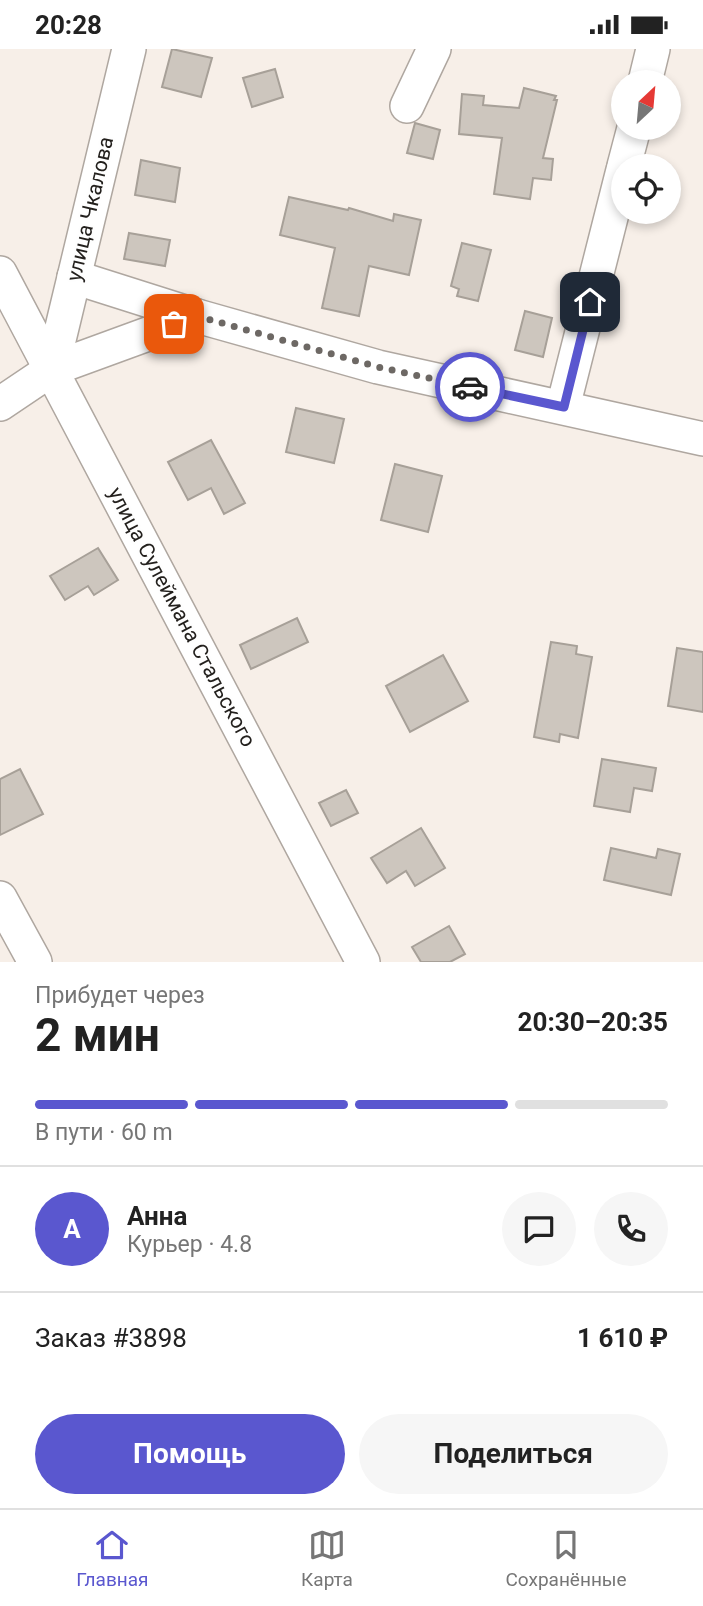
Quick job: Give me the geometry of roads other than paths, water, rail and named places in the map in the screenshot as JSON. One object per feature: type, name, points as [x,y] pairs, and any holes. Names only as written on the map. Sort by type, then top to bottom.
[{"type":"street","name":"улица Чкалова","points":[[52,369],[129,49]]},
{"type":"street","points":[[407,106],[434,49]]},
{"type":"street","points":[[648,70],[653,49]]},
{"type":"street","points":[[564,407],[611,217]]},
{"type":"street","name":"улица Сулеймана Стальского","points":[[0,273],[363,962]]},
{"type":"street","points":[[74,277],[197,316],[378,367],[703,439]]},
{"type":"street","points":[[0,404],[52,369],[197,316]]},
{"type":"street","points":[[0,898],[35,962]]}]
